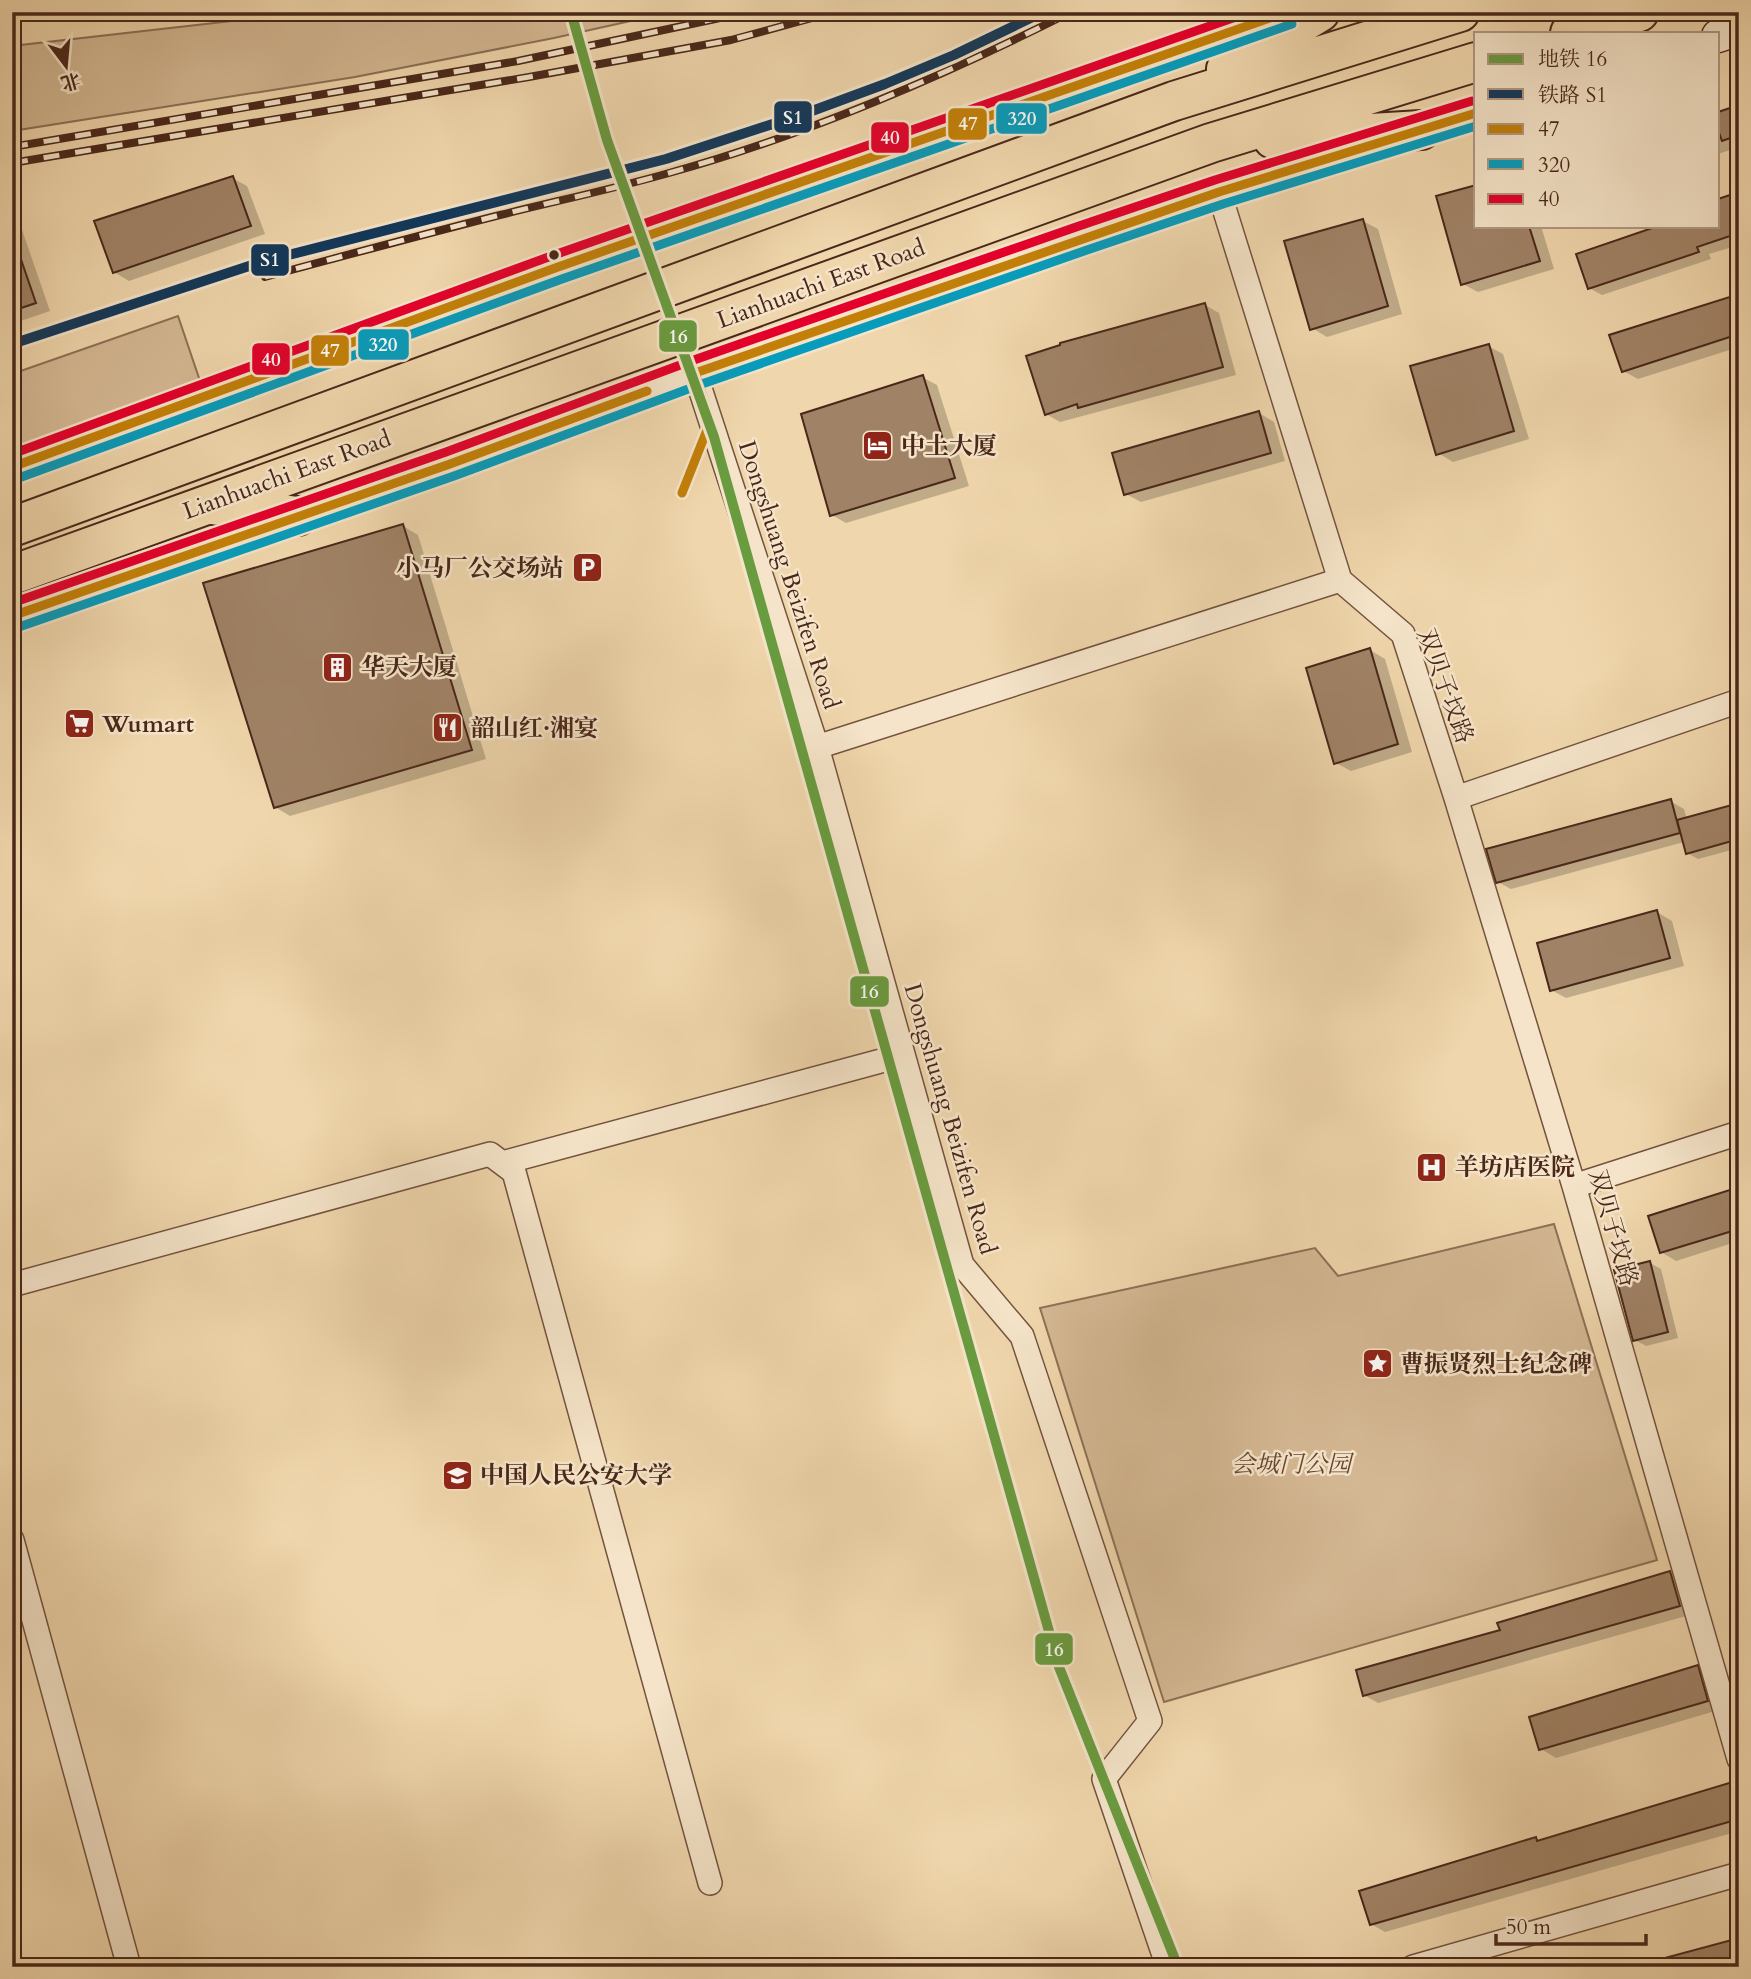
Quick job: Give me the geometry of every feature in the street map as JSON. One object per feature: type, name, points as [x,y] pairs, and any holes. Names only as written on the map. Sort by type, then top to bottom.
[{"type":"highway","points":[[1174,101],[1320,12]]},
{"type":"highway","name":"Lianhuachi East Road","points":[[12,527],[1174,101],[1460,12]]},
{"type":"highway","points":[[1573,32],[1639,12]]},
{"type":"highway","name":"Lianhuachi East Road","points":[[12,575],[1212,143],[1474,63]]},
{"type":"highway","points":[[1212,143],[1421,130]]},
{"type":"highway","points":[[205,504],[298,516]]},
{"type":"street","points":[[12,467],[533,276],[1289,12]]},
{"type":"street","points":[[1720,35],[1739,29]]},
{"type":"street","points":[[12,616],[450,464],[695,373],[1220,192],[1474,114]]},
{"type":"street","points":[[817,747],[1340,580],[1220,192]]},
{"type":"street","name":"Dongshuang Beizifen Road","points":[[695,373],[817,747],[962,1265],[1022,1336],[1150,1721],[1104,1779],[1168,1967]]},
{"type":"street","name":"双贝子坟路","points":[[1340,580],[1403,634],[1574,1186],[1739,1759]]},
{"type":"street","points":[[1456,798],[1739,701]]},
{"type":"street","points":[[502,1163],[903,1055]]},
{"type":"street","points":[[1574,1186],[1739,1133]]},
{"type":"street","points":[[12,1285],[490,1154],[514,1172],[710,1884]]},
{"type":"street","points":[[12,1541],[129,1967]]},
{"type":"street","points":[[1413,1967],[1739,1874]]},
{"type":"green space","points":[[312,12],[671,12],[355,77],[12,131],[12,46]]},
{"type":"green space","points":[[178,316],[201,384],[12,451],[12,374]]},
{"type":"green space","name":"会城门公园","points":[[1554,1224],[1657,1560],[1164,1702],[1040,1308],[1315,1248],[1338,1276]]},
{"type":"building","points":[[1739,105],[1739,135],[1722,141],[1720,111]]},
{"type":"building","points":[[233,176],[251,226],[113,273],[94,221]]},
{"type":"building","points":[[1474,186],[1474,228],[1530,228],[1540,261],[1461,285],[1436,196]]},
{"type":"building","points":[[1739,192],[1739,233],[1697,247],[1699,252],[1588,289],[1576,254],[1652,228],[1720,228],[1720,198]]},
{"type":"building","points":[[1363,219],[1388,306],[1310,330],[1284,241]]},
{"type":"building","points":[[15,242],[36,303],[12,311],[12,243]]},
{"type":"building","points":[[1739,294],[1739,334],[1622,372],[1609,335]]},
{"type":"building","points":[[1205,303],[1223,367],[1078,408],[1077,404],[1045,415],[1026,356],[1060,343]]},
{"type":"building","points":[[1489,344],[1514,431],[1436,455],[1410,366]]},
{"type":"building","name":"中土大厦","points":[[923,375],[955,478],[830,516],[801,414]]},
{"type":"building","points":[[1259,411],[1271,453],[1124,495],[1112,453]]},
{"type":"building","name":"华天大厦","points":[[403,524],[472,750],[274,808],[203,583]]},
{"type":"building","points":[[1370,648],[1398,744],[1334,764],[1306,668]]},
{"type":"building","points":[[1671,799],[1680,833],[1496,883],[1486,849]]},
{"type":"building","points":[[1739,803],[1739,839],[1686,854],[1677,820]]},
{"type":"building","points":[[1657,910],[1670,958],[1550,991],[1537,943]]},
{"type":"building","points":[[1739,1187],[1739,1229],[1660,1253],[1648,1216]]},
{"type":"building","points":[[1650,1261],[1668,1332],[1633,1341],[1614,1270]]},
{"type":"building","points":[[1670,1571],[1680,1606],[1363,1696],[1356,1670],[1500,1630],[1497,1623]]},
{"type":"building","points":[[1698,1665],[1708,1701],[1539,1750],[1529,1717]]},
{"type":"building","points":[[1739,1780],[1739,1819],[1370,1925],[1359,1891],[1536,1837],[1537,1841]]},
{"type":"building","points":[[1739,1938],[1739,1967],[1650,1967],[1650,1962]]},
{"type":"railway","points":[[12,147],[518,61],[748,12]]},
{"type":"railway","points":[[12,163],[529,77],[731,40],[834,12]]},
{"type":"railway","points":[[265,277],[648,179],[773,141],[924,81],[1071,12]]},
{"type":"metro line","name":"16","points":[[571,12],[607,140],[714,437],[1059,1667],[1178,1967]]},
{"type":"rail line","name":"S1","points":[[12,344],[261,262],[666,159],[885,84],[954,55],[1043,12]]},
{"type":"transit line","name":"40","points":[[12,454],[554,255],[1250,12]]},
{"type":"transit line","name":"47","points":[[12,467],[558,267],[1287,12]]},
{"type":"transit line","name":"320","points":[[16,479],[562,279],[1292,24]]},
{"type":"transit line","name":"40","points":[[12,603],[446,452],[691,361],[1079,226],[1215,180],[1472,101]]},
{"type":"transit line","name":"47","points":[[682,493],[711,420],[695,373],[1219,192],[1474,114]]},
{"type":"transit line","name":"320","points":[[16,628],[454,476],[699,385],[1087,250],[1223,204],[1474,127]]},
{"type":"transit line","name":"47","points":[[12,616],[450,464],[647,391]]},
{"type":"place","name":"中土大厦","points":[[878,446]]},
{"type":"place","name":"小马厂公交场站","points":[[587,568]]},
{"type":"place","name":"华天大厦","points":[[338,667]]},
{"type":"place","name":"Wumart","points":[[79,724]]},
{"type":"place","name":"韶山红·湘宴","points":[[448,728]]},
{"type":"place","name":"羊坊店医院","points":[[1432,1167]]},
{"type":"place","name":"曹振贤烈士纪念碑","points":[[1377,1364]]},
{"type":"place","name":"中国人民公安大学","points":[[457,1475]]}]
